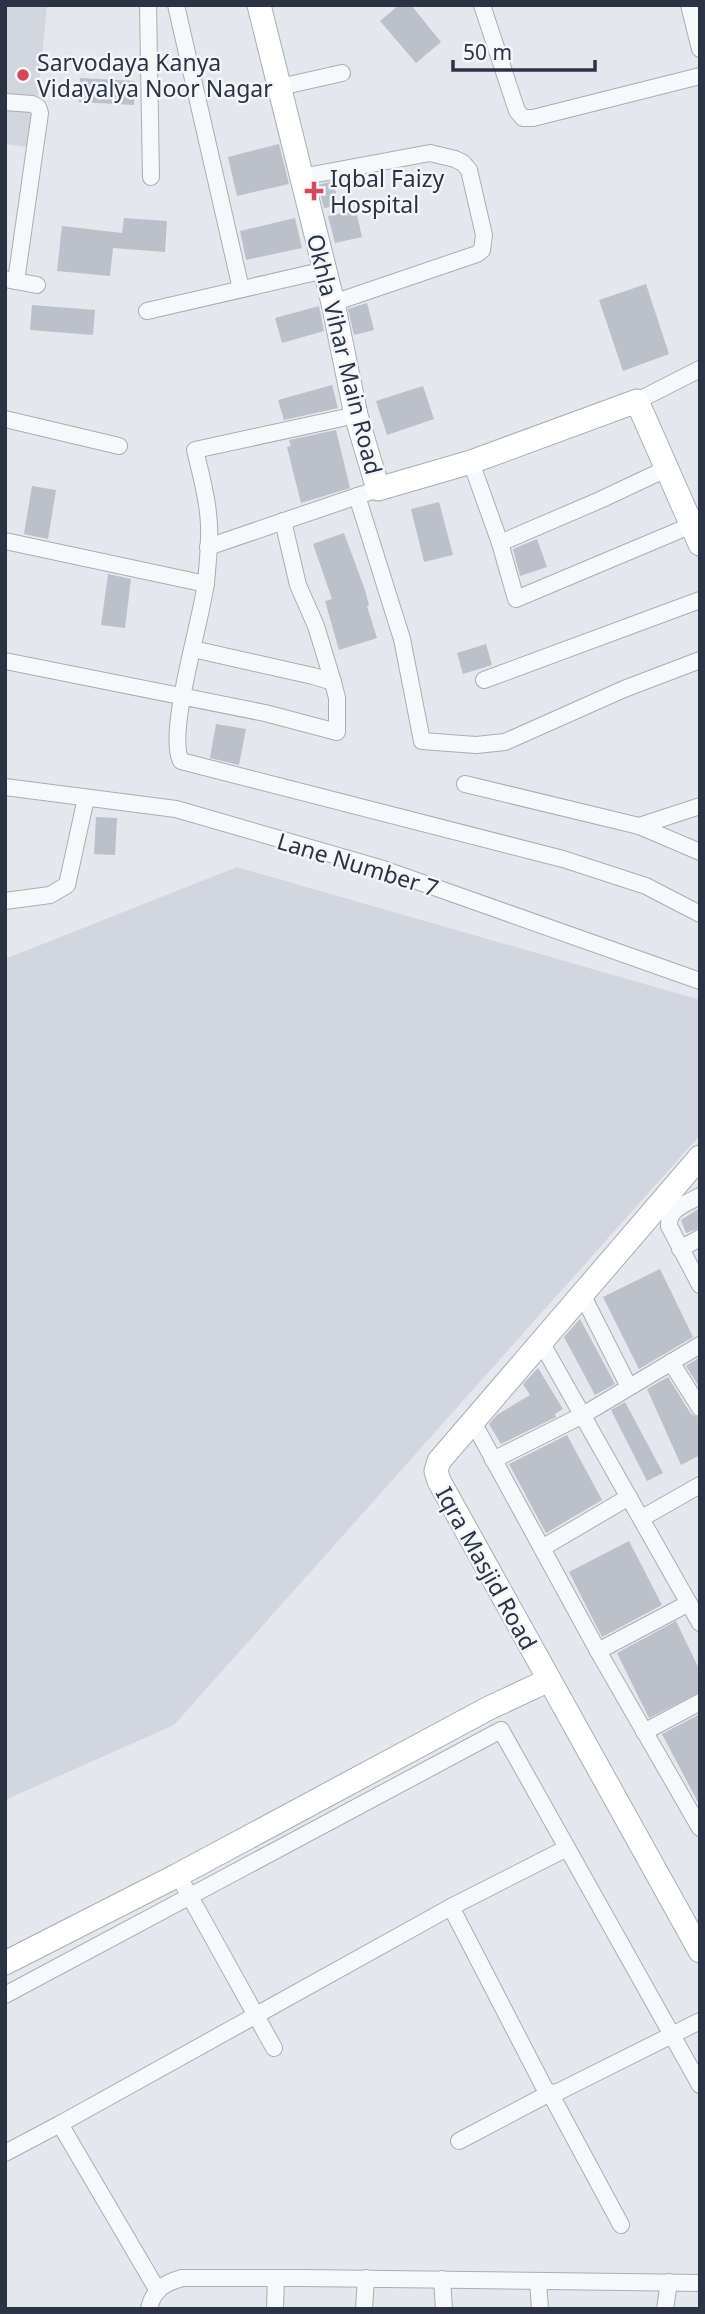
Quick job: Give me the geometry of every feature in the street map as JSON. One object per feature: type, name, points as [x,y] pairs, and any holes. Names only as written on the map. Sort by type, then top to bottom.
[{"type":"street","points":[[148,5],[151,177]]},
{"type":"street","points":[[176,5],[241,289]]},
{"type":"street","name":"Okhla Vihar Main Road","points":[[260,5],[333,303],[356,415],[368,492],[471,462],[637,401]]},
{"type":"street","points":[[482,5],[517,111],[523,118],[533,118],[700,76]]},
{"type":"street","points":[[689,5],[700,49]]},
{"type":"street","points":[[279,87],[342,73]]},
{"type":"street","points":[[5,102],[32,104],[38,107],[40,113],[11,280],[37,285]]},
{"type":"street","points":[[301,177],[430,153],[455,159],[469,170],[484,235],[482,250],[333,303]]},
{"type":"street","points":[[147,312],[325,270]]},
{"type":"street","points":[[471,462],[500,543],[516,599],[696,534],[637,401],[700,369]]},
{"type":"street","points":[[356,415],[195,450],[208,514],[208,547],[206,584],[182,698],[177,754],[181,761],[563,859],[646,886],[700,914]]},
{"type":"street","points":[[5,419],[119,446]]},
{"type":"street","points":[[500,543],[668,468]]},
{"type":"street","points":[[208,547],[368,492],[422,741],[476,745],[505,742],[624,689],[700,660]]},
{"type":"street","points":[[5,661],[265,713],[337,732],[334,682],[319,635],[298,585],[283,521]]},
{"type":"street","points":[[5,541],[206,584]]},
{"type":"street","points":[[484,680],[700,600]]},
{"type":"street","points":[[192,649],[334,682]]},
{"type":"street","points":[[465,783],[639,826],[700,852]]},
{"type":"street","name":"Lane Number 7","points":[[5,787],[176,809],[383,869],[700,981]]},
{"type":"street","points":[[5,901],[50,895],[67,885],[86,798]]},
{"type":"street","points":[[639,826],[700,806]]},
{"type":"street","name":"Iqra Masjid Road","points":[[700,1157],[439,1461],[436,1471],[439,1481],[700,1951]]},
{"type":"street","points":[[700,1196],[669,1215],[669,1226],[700,1285]]},
{"type":"street","points":[[680,1249],[700,1238]]},
{"type":"street","points":[[582,1294],[629,1387]]},
{"type":"street","points":[[541,1342],[700,1623]]},
{"type":"street","points":[[493,1460],[583,1415],[700,1345]]},
{"type":"street","points":[[671,1362],[700,1408]]},
{"type":"street","points":[[472,1422],[644,1732],[695,1808],[700,1828]]},
{"type":"street","points":[[642,1518],[700,1485]]},
{"type":"street","points":[[542,1548],[629,1496]]},
{"type":"street","points":[[598,1651],[689,1603]]},
{"type":"street","points":[[5,1963],[549,1680]]},
{"type":"street","points":[[644,1732],[700,1702]]},
{"type":"street","points":[[5,1995],[501,1730],[700,2085]]},
{"type":"street","points":[[5,2153],[257,2017],[451,1908],[567,1848]]},
{"type":"street","points":[[178,1875],[274,2048]]},
{"type":"street","points":[[451,1908],[545,2089],[550,2093],[621,2225]]},
{"type":"street","points":[[459,2141],[550,2093],[558,2092],[673,2037],[700,2021]]},
{"type":"street","points":[[60,2123],[158,2291]]},
{"type":"street","points":[[149,2309],[163,2284],[182,2278],[700,2283]]},
{"type":"street","points":[[275,2309],[276,2278]]},
{"type":"street","points":[[365,2309],[366,2278]]},
{"type":"street","points":[[443,2279],[444,2309]]},
{"type":"street","points":[[538,2281],[540,2309]]},
{"type":"street","points":[[665,2309],[669,2282]]},
{"type":"shaded area","name":"Sarvodaya Kanya Vidayalya Noor Nagar","points":[[5,5],[47,5],[33,148],[5,144]]},
{"type":"shaded area","points":[[237,867],[700,1000],[700,1135],[174,1725],[5,1800],[5,959]]},
{"type":"building","points":[[399,5],[411,5],[441,42],[416,63],[380,21]]},
{"type":"building","points":[[80,78],[135,81],[134,105],[79,102]]},
{"type":"building","points":[[279,144],[289,184],[237,196],[228,157]]},
{"type":"building","points":[[334,181],[338,206],[324,208],[318,185]]},
{"type":"building","points":[[356,210],[362,237],[335,243],[328,216]]},
{"type":"building","points":[[124,218],[167,221],[165,252],[113,248],[110,276],[57,271],[62,226],[122,233]]},
{"type":"building","points":[[295,218],[302,248],[246,260],[240,231]]},
{"type":"building","points":[[646,284],[669,354],[623,371],[599,300]]},
{"type":"building","points":[[367,303],[374,330],[354,335],[348,309]]},
{"type":"building","points":[[32,305],[95,310],[93,335],[30,330]]},
{"type":"building","points":[[319,306],[324,331],[282,343],[275,318]]},
{"type":"building","points":[[332,385],[338,408],[284,420],[278,400]]},
{"type":"building","points":[[423,386],[434,419],[387,435],[376,401]]},
{"type":"building","points":[[336,430],[350,488],[301,503],[287,447],[291,446],[289,440]]},
{"type":"building","points":[[32,486],[56,490],[48,539],[24,534]]},
{"type":"building","points":[[439,502],[453,555],[424,562],[411,509]]},
{"type":"building","points":[[344,533],[365,590],[377,638],[339,650],[325,601],[332,599],[313,544]]},
{"type":"building","points":[[537,539],[547,567],[520,576],[513,549]]},
{"type":"building","points":[[108,574],[131,579],[125,628],[101,625]]},
{"type":"building","points":[[486,644],[492,665],[463,674],[457,653]]},
{"type":"building","points":[[216,724],[246,729],[239,765],[210,758]]},
{"type":"building","points":[[96,817],[117,818],[115,855],[94,854]]},
{"type":"building","points":[[700,1208],[700,1228],[686,1233],[681,1220]]},
{"type":"building","points":[[660,1269],[693,1337],[639,1369],[603,1297]]},
{"type":"building","points":[[580,1319],[615,1384],[595,1395],[564,1337]]},
{"type":"building","points":[[700,1357],[700,1388],[686,1366]]},
{"type":"building","points":[[538,1368],[563,1409],[555,1414],[556,1417],[501,1444],[489,1424],[497,1415],[530,1395],[523,1384]]},
{"type":"building","points":[[668,1377],[691,1414],[700,1418],[700,1455],[681,1465],[647,1389]]},
{"type":"building","points":[[625,1402],[663,1473],[647,1481],[611,1410]]},
{"type":"building","points":[[567,1435],[602,1500],[546,1533],[509,1464]]},
{"type":"building","points":[[629,1541],[662,1605],[602,1637],[569,1572]]},
{"type":"building","points":[[676,1621],[700,1671],[700,1692],[649,1718],[617,1653]]},
{"type":"building","points":[[700,1714],[700,1806],[662,1734]]},
{"type":"place","name":"Sarvodaya Kanya Vidayalya Noor Nagar","points":[[23,75]]},
{"type":"place","name":"Iqbal Faizy Hospital","points":[[314,191]]}]
